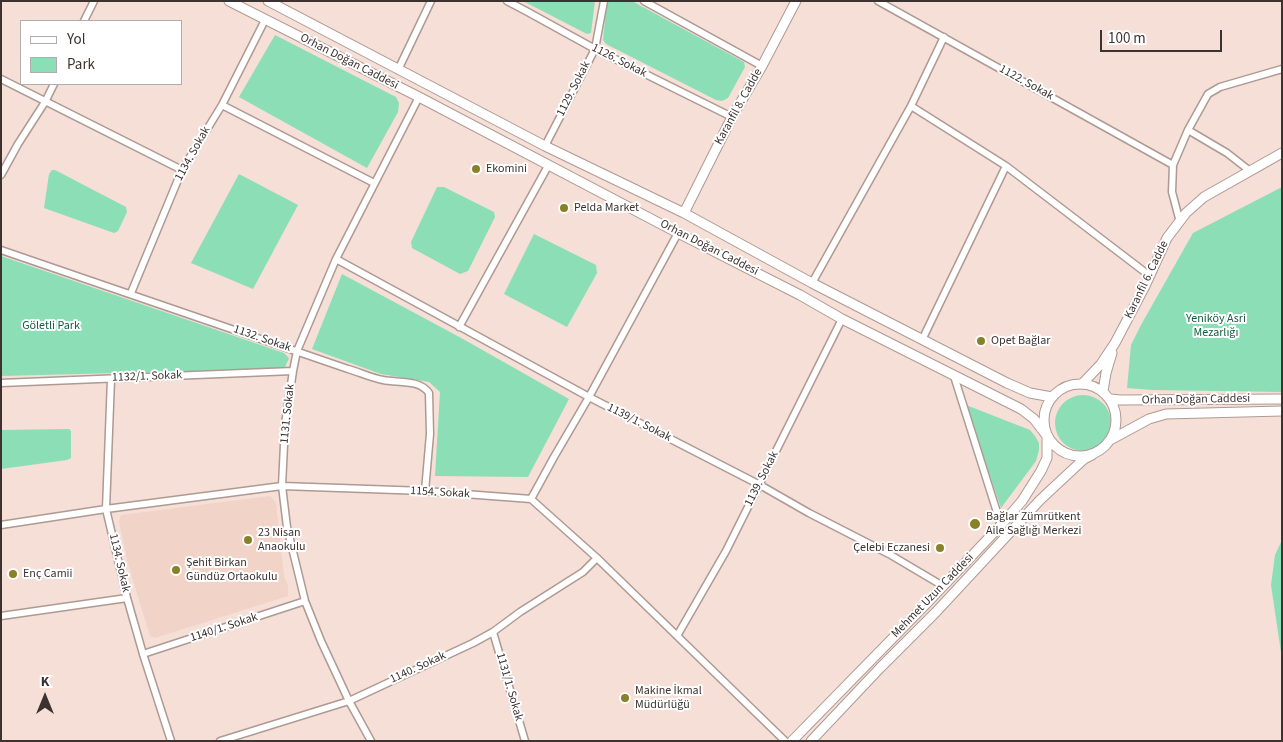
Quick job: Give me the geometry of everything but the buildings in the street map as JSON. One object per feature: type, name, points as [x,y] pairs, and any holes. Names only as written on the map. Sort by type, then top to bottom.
[{"type":"main road","name":"Orhan Doğan Caddesi","points":[[229,1],[419,97],[548,166],[800,295],[842,319],[1021,409],[1034,419],[1047,436]]},
{"type":"main road","points":[[268,1],[545,146],[684,213],[812,283],[1007,383],[1030,393],[1052,397]]},
{"type":"main road","name":"Karanfil 8. Cadde","points":[[684,213],[732,117],[762,66],[796,1]]},
{"type":"main road","name":"Karanfil 6. Cadde","points":[[1115,343],[1150,276],[1167,238],[1186,213],[1204,197],[1282,153]]},
{"type":"main road","points":[[1082,384],[1101,364],[1115,343]]},
{"type":"main road","points":[[1103,391],[1115,343]]},
{"type":"main road","points":[[811,741],[936,612],[1040,500],[1084,459],[1092,455],[1100,451],[1112,439],[1117,419],[1110,399],[1103,391],[1093,386],[1082,384],[1070,385],[1052,397],[1046,406],[1044,426],[1047,436],[1053,445],[1061,451],[1082,457],[1092,455]]},
{"type":"main road","name":"Orhan Doğan Caddesi","points":[[1110,399],[1282,399]]},
{"type":"main road","points":[[1112,439],[1149,419],[1166,414],[1282,411]]},
{"type":"main road","name":"Mehmet Uzun Caddesi","points":[[792,741],[943,586],[1022,501],[1047,458],[1047,436]]},
{"type":"street","points":[[84,20],[94,1]]},
{"type":"street","points":[[398,70],[432,1]]},
{"type":"street","name":"1126. Sokak","points":[[507,1],[595,49],[732,117]]},
{"type":"street","name":"1129. Sokak","points":[[545,146],[595,49],[604,1]]},
{"type":"street","points":[[644,1],[762,66]]},
{"type":"street","name":"1122. Sokak","points":[[878,1],[1174,165]]},
{"type":"street","name":"1134. Sokak","points":[[130,293],[182,170],[222,105],[265,20]]},
{"type":"street","points":[[812,283],[912,106],[944,38]]},
{"type":"street","points":[[1180,222],[1172,192],[1174,165],[1188,130],[1208,94],[1220,87],[1282,69]]},
{"type":"street","points":[[1,78],[182,170]]},
{"type":"street","points":[[1,175],[54,85]]},
{"type":"street","name":"1131. Sokak","points":[[371,741],[349,701],[321,641],[305,601],[296,570],[287,528],[282,486],[285,424],[292,371],[298,351],[336,259],[419,97]]},
{"type":"street","points":[[222,105],[374,183]]},
{"type":"street","points":[[912,106],[1006,166],[1150,276]]},
{"type":"street","points":[[1188,130],[1227,152],[1250,171]]},
{"type":"street","points":[[459,327],[548,166]]},
{"type":"street","points":[[922,340],[1006,166]]},
{"type":"street","points":[[678,233],[532,499],[597,558],[785,741]]},
{"type":"street","name":"1132. Sokak","points":[[1,250],[382,380],[417,384],[429,393],[430,434],[424,491]]},
{"type":"street","name":"1139/1. Sokak","points":[[336,259],[589,397],[760,485],[943,586]]},
{"type":"street","name":"1139. Sokak","points":[[677,636],[726,551],[842,319]]},
{"type":"street","name":"1132/1. Sokak","points":[[1,383],[292,371]]},
{"type":"street","points":[[954,376],[1001,525]]},
{"type":"street","name":"1134. Sokak","points":[[111,378],[106,509],[127,598],[171,741]]},
{"type":"street","name":"1154. Sokak","points":[[1,525],[282,486],[424,491],[532,499]]},
{"type":"street","name":"1140. Sokak","points":[[220,741],[349,701],[493,632],[520,612],[583,572],[597,558]]},
{"type":"street","points":[[1,616],[127,598]]},
{"type":"street","name":"1140/1. Sokak","points":[[143,654],[305,601]]},
{"type":"street","name":"1131/1. Sokak","points":[[493,632],[525,741]]},
{"type":"shaded area","name":"Şehit Birkan Gündüz Ortaokulu","points":[[270,496],[276,503],[288,596],[155,638],[150,636],[128,564],[119,522],[121,515]]},
{"type":"green space","points":[[523,1],[595,1],[591,33],[587,34]]},
{"type":"green space","points":[[607,1],[632,1],[744,62],[745,67],[728,98],[722,101],[716,100],[606,44],[603,40]]},
{"type":"green space","points":[[275,35],[396,97],[399,103],[398,112],[367,168],[239,97]]},
{"type":"green space","points":[[52,170],[126,207],[127,212],[118,231],[114,233],[44,208],[49,174]]},
{"type":"green space","points":[[239,174],[298,205],[253,289],[191,263]]},
{"type":"green space","points":[[437,187],[444,187],[494,212],[495,217],[468,271],[460,274],[412,248],[411,242]]},
{"type":"green space","name":"Yeniköy Asri Mezarlığı","points":[[1282,187],[1282,392],[1127,388],[1131,345],[1193,233]]},
{"type":"green space","points":[[534,234],[596,265],[597,273],[567,327],[504,294]]},
{"type":"green space","name":"Göletli Park","points":[[1,256],[284,353],[289,358],[285,367],[277,369],[1,376]]},
{"type":"green space","points":[[342,274],[569,399],[528,477],[435,476],[440,392],[429,382],[381,374],[312,349]]},
{"type":"green space","points":[[1083,395],[1094,397],[1103,403],[1109,412],[1111,423],[1109,434],[1103,443],[1094,449],[1083,451],[1072,449],[1063,443],[1057,434],[1055,423],[1057,412],[1063,403],[1072,397]]},
{"type":"green space","points":[[966,405],[1030,430],[1039,443],[1036,461],[1001,508]]},
{"type":"green space","points":[[69,429],[71,431],[71,458],[1,469],[1,430]]},
{"type":"green space","points":[[1282,540],[1282,659],[1271,585],[1275,555]]},
{"type":"place","name":"Ekomini","points":[[476,169]]},
{"type":"place","name":"Pelda Market","points":[[564,208]]},
{"type":"place","name":"Opet Bağlar","points":[[981,341]]},
{"type":"place","name":"Bağlar Zümrütkent Aile Sağlığı Merkezi","points":[[975,524]]},
{"type":"place","name":"23 Nisan Anaokulu","points":[[248,540]]},
{"type":"place","name":"Çelebi Eczanesi","points":[[940,548]]},
{"type":"place","name":"Şehit Birkan Gündüz Ortaokulu","points":[[176,570]]},
{"type":"place","name":"Enç Camii","points":[[13,574]]},
{"type":"place","name":"Makine İkmal Müdürlüğü","points":[[625,698]]}]
